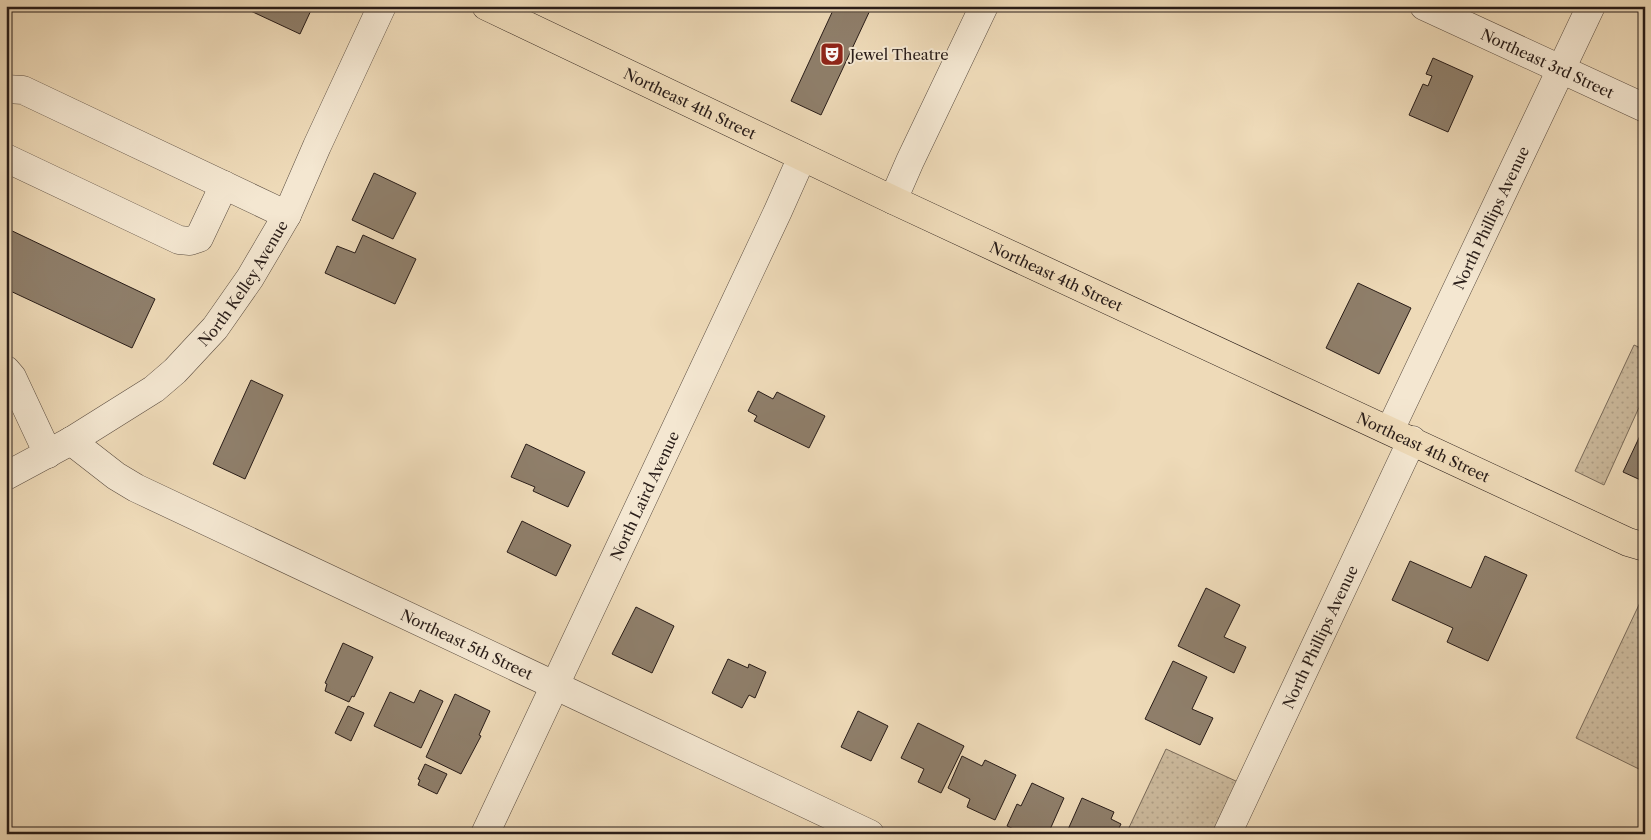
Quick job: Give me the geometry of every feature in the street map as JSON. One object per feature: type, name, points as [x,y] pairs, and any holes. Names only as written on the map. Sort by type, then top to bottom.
[{"type":"main road","name":"Northeast 4th Street","points":[[486,6],[802,157],[1639,547]]},
{"type":"street","name":"North Kelley Avenue","points":[[6,476],[71,441],[154,388],[175,371],[196,349],[232,306],[287,215],[382,6]]},
{"type":"street","points":[[894,200],[910,161],[984,6]]},
{"type":"street","name":"Northeast 3rd Street","points":[[1424,6],[1645,108]]},
{"type":"street","name":"North Phillips Avenue","points":[[1227,834],[1591,6]]},
{"type":"street","points":[[6,89],[23,90],[287,215]]},
{"type":"street","name":"North Laird Avenue","points":[[485,834],[802,157]]},
{"type":"street","points":[[6,158],[179,240],[190,241],[200,238],[224,185]]},
{"type":"street","points":[[6,370],[12,377],[48,454]]},
{"type":"street","name":"Northeast 5th Street","points":[[71,441],[116,476],[136,488],[870,834]]},
{"type":"shaded area","points":[[1634,345],[1645,350],[1645,394],[1604,485],[1575,471]]},
{"type":"shaded area","points":[[1645,592],[1645,772],[1576,738]]},
{"type":"shaded area","points":[[1166,749],[1238,782],[1213,834],[1126,834]]},
{"type":"building","points":[[240,6],[313,6],[300,34]]},
{"type":"building","name":"Jewel Theatre","points":[[835,6],[872,6],[821,115],[791,101]]},
{"type":"building","points":[[1433,58],[1473,76],[1448,132],[1409,115],[1423,84],[1428,86],[1432,76],[1426,74]]},
{"type":"building","points":[[374,173],[416,193],[393,239],[352,220]]},
{"type":"building","points":[[6,228],[155,299],[132,348],[6,289]]},
{"type":"building","points":[[363,235],[416,259],[395,304],[325,273],[337,246],[355,253]]},
{"type":"building","points":[[1358,283],[1411,308],[1379,374],[1326,348]]},
{"type":"building","points":[[251,380],[283,395],[245,479],[213,464]]},
{"type":"building","points":[[758,391],[773,399],[777,392],[825,416],[809,448],[754,421],[757,416],[748,411]]},
{"type":"building","points":[[1645,425],[1645,482],[1623,472]]},
{"type":"building","points":[[526,444],[585,472],[568,507],[533,491],[535,487],[511,477]]},
{"type":"building","points":[[522,521],[571,545],[556,576],[507,552]]},
{"type":"building","points":[[1485,556],[1527,575],[1488,661],[1447,642],[1453,628],[1392,600],[1410,561],[1471,588]]},
{"type":"building","points":[[1206,588],[1240,605],[1224,637],[1246,647],[1234,673],[1178,646]]},
{"type":"building","points":[[636,607],[674,626],[652,673],[612,654]]},
{"type":"building","points":[[343,643],[373,657],[354,697],[352,696],[349,702],[325,691],[327,684],[325,683]]},
{"type":"building","points":[[728,659],[748,668],[749,664],[766,672],[755,698],[749,695],[742,708],[712,693]]},
{"type":"building","points":[[1173,661],[1207,677],[1192,709],[1213,718],[1200,745],[1145,719]]},
{"type":"building","points":[[420,690],[443,701],[421,748],[374,726],[390,692],[414,703]]},
{"type":"building","points":[[455,694],[490,711],[479,735],[481,736],[461,774],[426,757]]},
{"type":"building","points":[[348,706],[364,713],[351,741],[335,733]]},
{"type":"building","points":[[858,711],[888,726],[871,761],[841,747]]},
{"type":"building","points":[[918,723],[964,746],[941,793],[918,782],[924,769],[901,758]]},
{"type":"building","points":[[962,756],[982,766],[985,760],[1016,775],[995,820],[967,807],[970,799],[948,788]]},
{"type":"building","points":[[425,764],[447,774],[437,794],[418,785],[420,780],[418,779]]},
{"type":"building","points":[[1032,783],[1064,798],[1048,834],[1025,834],[1007,826],[1017,804],[1021,806]]},
{"type":"building","points":[[1082,798],[1114,812],[1111,819],[1121,824],[1116,834],[1066,834]]},
{"type":"place","name":"Jewel Theatre","points":[[832,54]]}]
